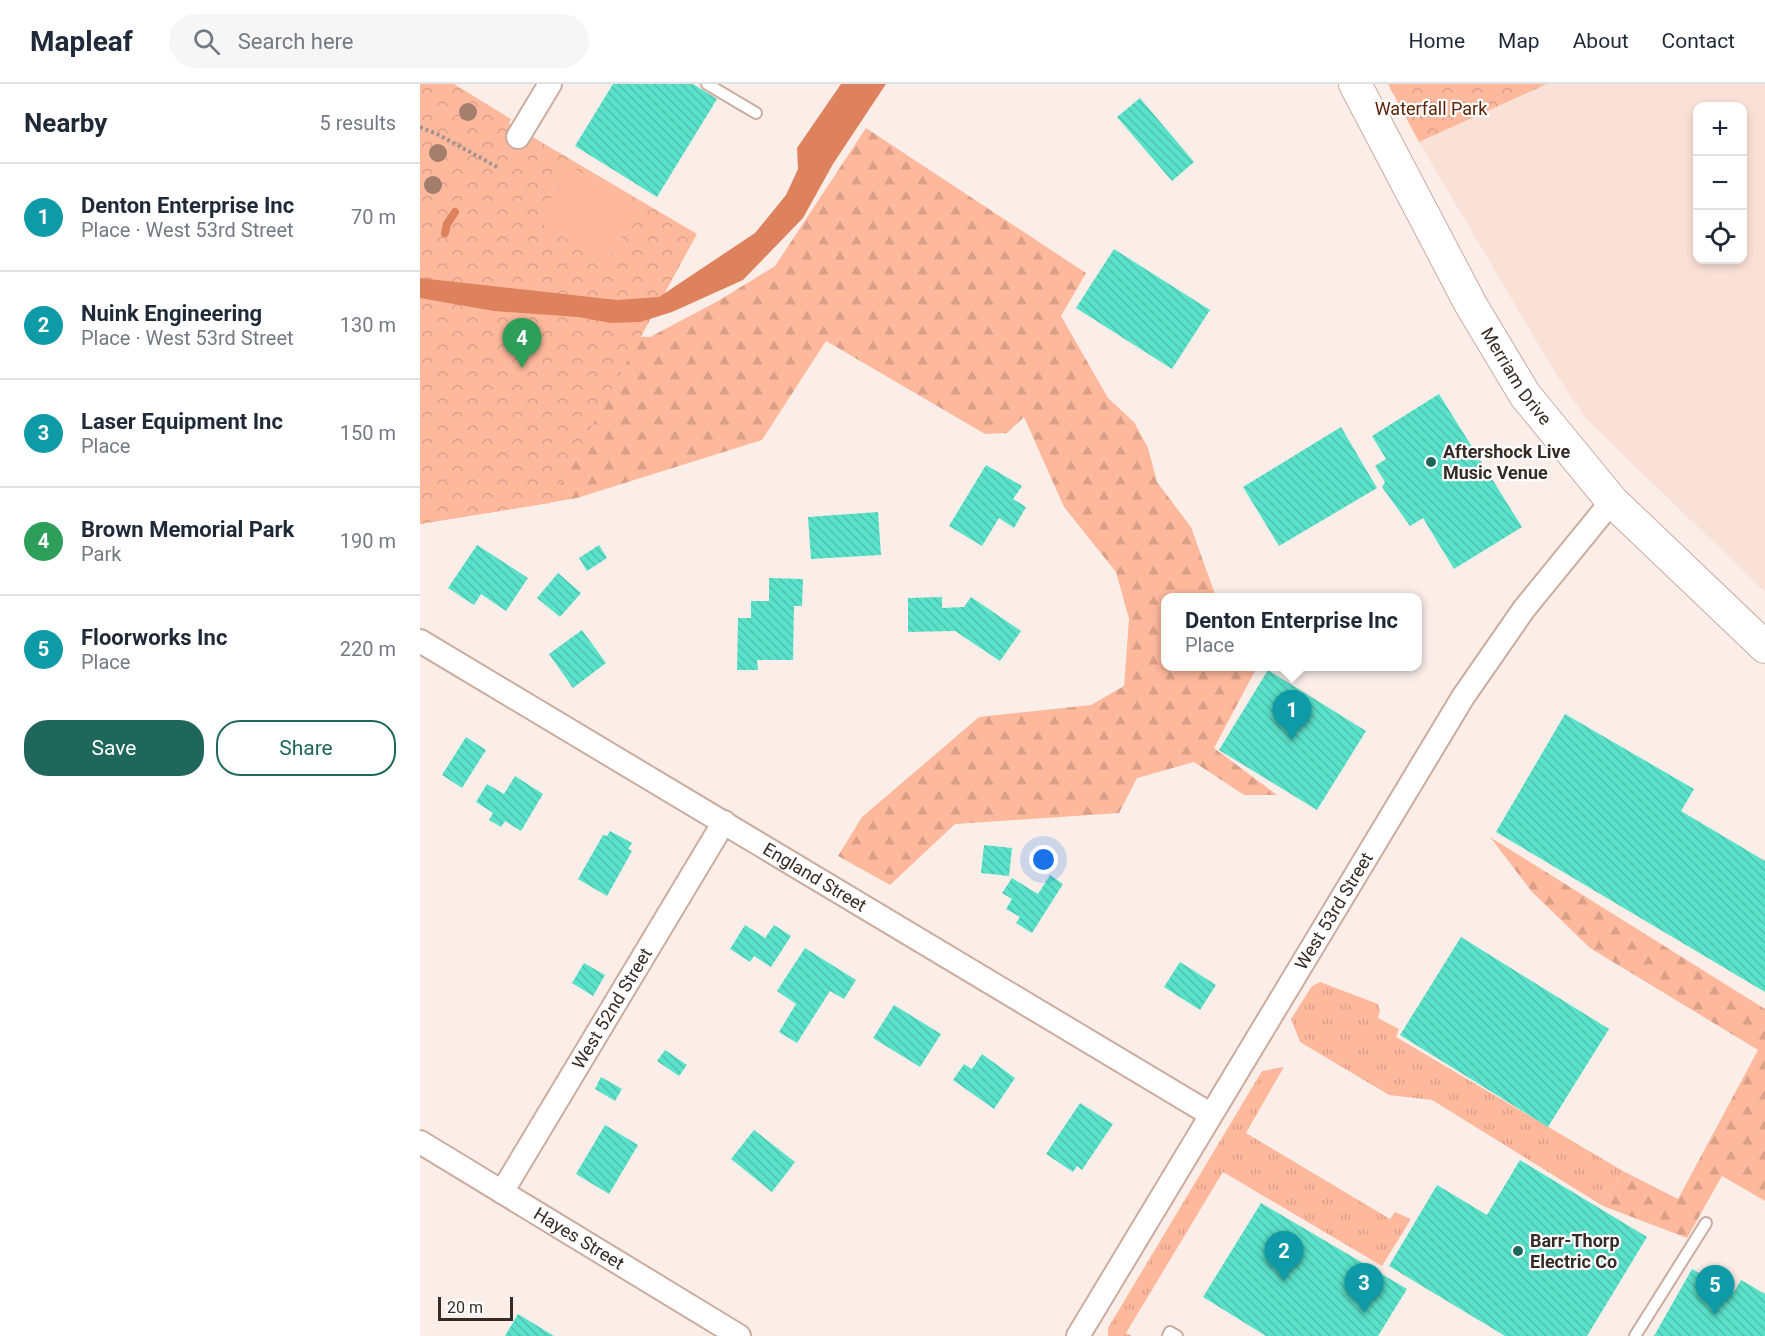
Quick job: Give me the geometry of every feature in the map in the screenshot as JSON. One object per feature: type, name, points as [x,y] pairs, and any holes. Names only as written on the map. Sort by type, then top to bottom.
[{"type":"main road","name":"Merriam Drive","points":[[1356,84],[1471,305],[1525,395],[1612,501],[1765,647]]},
{"type":"street","points":[[518,137],[550,84]]},
{"type":"street","name":"West 53rd Street","points":[[1078,1336],[1463,697],[1524,609],[1612,501]]},
{"type":"street","name":"England Street","points":[[420,641],[1210,1114]]},
{"type":"street","name":"West 52nd Street","points":[[502,1192],[724,822]]},
{"type":"street","name":"Hayes Street","points":[[420,1142],[739,1336]]},
{"type":"lane","points":[[706,84],[756,113]]},
{"type":"lane","points":[[1635,1336],[1706,1223]]},
{"type":"lane","points":[[1168,1336],[1170,1332],[1177,1336]]},
{"type":"path","points":[[420,127],[499,168]]},
{"type":"shaded area","points":[[841,84],[886,84],[833,164],[803,218],[743,280],[672,312],[640,322],[611,323],[578,317],[494,311],[420,298],[420,278],[617,300],[659,297],[755,233],[786,195],[798,169],[797,148]]},
{"type":"shaded area","points":[[1547,84],[1765,84],[1765,592],[1586,419],[1554,371],[1419,142]]},
{"type":"green space","points":[[420,84],[454,84],[511,119],[509,123],[697,234],[550,503],[420,524]]},
{"type":"green space","name":"Waterfall Park","points":[[1388,84],[1547,84],[1419,142]]},
{"type":"green space","points":[[866,128],[1086,273],[1061,316],[1108,398],[1134,422],[1148,448],[1157,482],[1191,527],[1215,593],[1161,593],[1161,671],[1255,671],[1214,748],[1277,795],[1244,795],[1194,762],[1137,778],[1119,813],[955,824],[890,885],[838,856],[862,817],[979,717],[1091,705],[1124,686],[1129,619],[1116,572],[1064,507],[1024,417],[1007,433],[985,434],[826,341],[762,440],[577,498],[420,524],[566,334],[650,337],[718,301],[775,266]]},
{"type":"green space","points":[[570,166],[640,208],[606,263],[537,221]]},
{"type":"green space","points":[[1490,837],[1765,1009],[1765,1201],[1722,1176],[1687,1238],[1603,1206],[1623,1171],[1678,1199],[1758,1050],[1590,948],[1532,892]]},
{"type":"green space","points":[[1320,982],[1378,1004],[1380,1011],[1378,1018],[1399,1029],[1396,1037],[1623,1171],[1603,1206],[1432,1100],[1389,1095],[1300,1042],[1291,1019],[1312,986]]},
{"type":"green space","points":[[1284,1067],[1246,1133],[1390,1219],[1395,1212],[1411,1219],[1382,1266],[1223,1172],[1126,1333],[1132,1336],[1108,1336],[1108,1328],[1262,1071]]},
{"type":"building","points":[[613,84],[693,84],[717,99],[657,197],[575,146]]},
{"type":"building","points":[[1140,98],[1194,162],[1172,181],[1117,117]]},
{"type":"building","points":[[1114,249],[1210,310],[1172,369],[1076,308]]},
{"type":"building","name":"Aftershock Live Music Venue","points":[[1439,394],[1522,527],[1454,569],[1423,518],[1410,526],[1382,487],[1385,482],[1375,466],[1386,459],[1372,436]]},
{"type":"building","points":[[1341,427],[1377,488],[1279,546],[1243,487]]},
{"type":"building","points":[[986,465],[1022,486],[1013,499],[1026,507],[1014,528],[999,518],[982,546],[949,526]]},
{"type":"building","points":[[878,512],[881,555],[811,559],[808,517]]},
{"type":"building","points":[[477,545],[528,578],[506,611],[481,594],[474,605],[448,588]]},
{"type":"building","points":[[599,545],[607,558],[587,571],[579,558]]},
{"type":"building","points":[[558,573],[581,593],[560,617],[537,598]]},
{"type":"building","points":[[769,578],[803,579],[802,606],[794,606],[793,660],[757,660],[758,670],[737,670],[738,618],[751,618],[751,601],[769,601]]},
{"type":"building","points":[[942,597],[942,608],[964,607],[971,597],[1021,631],[1000,661],[955,631],[908,632],[908,598]]},
{"type":"building","points":[[582,630],[606,663],[573,688],[549,654]]},
{"type":"building","points":[[1267,671],[1366,731],[1317,810],[1219,750]]},
{"type":"building","points":[[1565,714],[1694,789],[1681,811],[1765,861],[1765,992],[1496,832]]},
{"type":"building","points":[[466,737],[486,750],[462,788],[442,775]]},
{"type":"building","points":[[515,776],[543,794],[521,831],[505,821],[501,827],[489,820],[493,813],[476,802],[487,784],[504,794]]},
{"type":"building","points":[[610,831],[632,843],[628,849],[632,851],[607,896],[578,879],[603,835],[607,836]]},
{"type":"building","points":[[984,845],[1012,848],[1009,876],[981,873]]},
{"type":"building","points":[[1050,875],[1063,884],[1032,933],[1016,923],[1020,917],[1006,909],[1012,899],[1002,893],[1012,878],[1038,894]]},
{"type":"building","points":[[745,925],[765,938],[774,925],[791,936],[771,967],[754,956],[750,962],[730,949]]},
{"type":"building","points":[[1461,937],[1609,1029],[1548,1127],[1400,1035]]},
{"type":"building","points":[[805,948],[856,980],[844,999],[830,991],[797,1043],[779,1032],[796,1004],[777,991]]},
{"type":"building","points":[[1180,962],[1216,985],[1200,1010],[1164,987]]},
{"type":"building","points":[[584,963],[605,975],[593,996],[572,983]]},
{"type":"building","points":[[894,1005],[941,1034],[920,1067],[873,1038]]},
{"type":"building","points":[[665,1050],[687,1065],[679,1076],[657,1061]]},
{"type":"building","points":[[982,1054],[1015,1078],[994,1109],[953,1080],[964,1064],[972,1069]]},
{"type":"building","points":[[601,1077],[622,1089],[615,1101],[595,1089]]},
{"type":"building","points":[[1080,1103],[1113,1124],[1082,1170],[1077,1166],[1073,1172],[1046,1154]]},
{"type":"building","points":[[605,1125],[638,1145],[609,1194],[576,1174]]},
{"type":"building","points":[[754,1130],[795,1162],[772,1192],[731,1159]]},
{"type":"building","name":"Barr-Thorp Electric Co","points":[[1520,1160],[1647,1237],[1587,1336],[1505,1336],[1389,1266],[1437,1185],[1487,1215]]},
{"type":"building","points":[[1261,1203],[1407,1289],[1378,1336],[1266,1336],[1203,1297]]},
{"type":"building","points":[[1692,1269],[1734,1292],[1741,1280],[1765,1294],[1765,1336],[1654,1336]]},
{"type":"building","points":[[518,1314],[554,1336],[505,1336]]},
{"type":"waterway","points":[[445,233],[447,224],[455,212]]},
{"type":"place","name":"Brown Memorial Park","points":[[522,368]]},
{"type":"place","name":"Aftershock Live Music Venue","points":[[1431,462]]},
{"type":"place","name":"Denton Enterprise Inc","points":[[1292,740]]},
{"type":"place","name":"Barr-Thorp Electric Co","points":[[1518,1251]]},
{"type":"place","name":"Nuink Engineering","points":[[1284,1281]]},
{"type":"place","name":"Laser Equipment Inc","points":[[1364,1313]]},
{"type":"place","name":"Floorworks Inc","points":[[1715,1315]]}]
